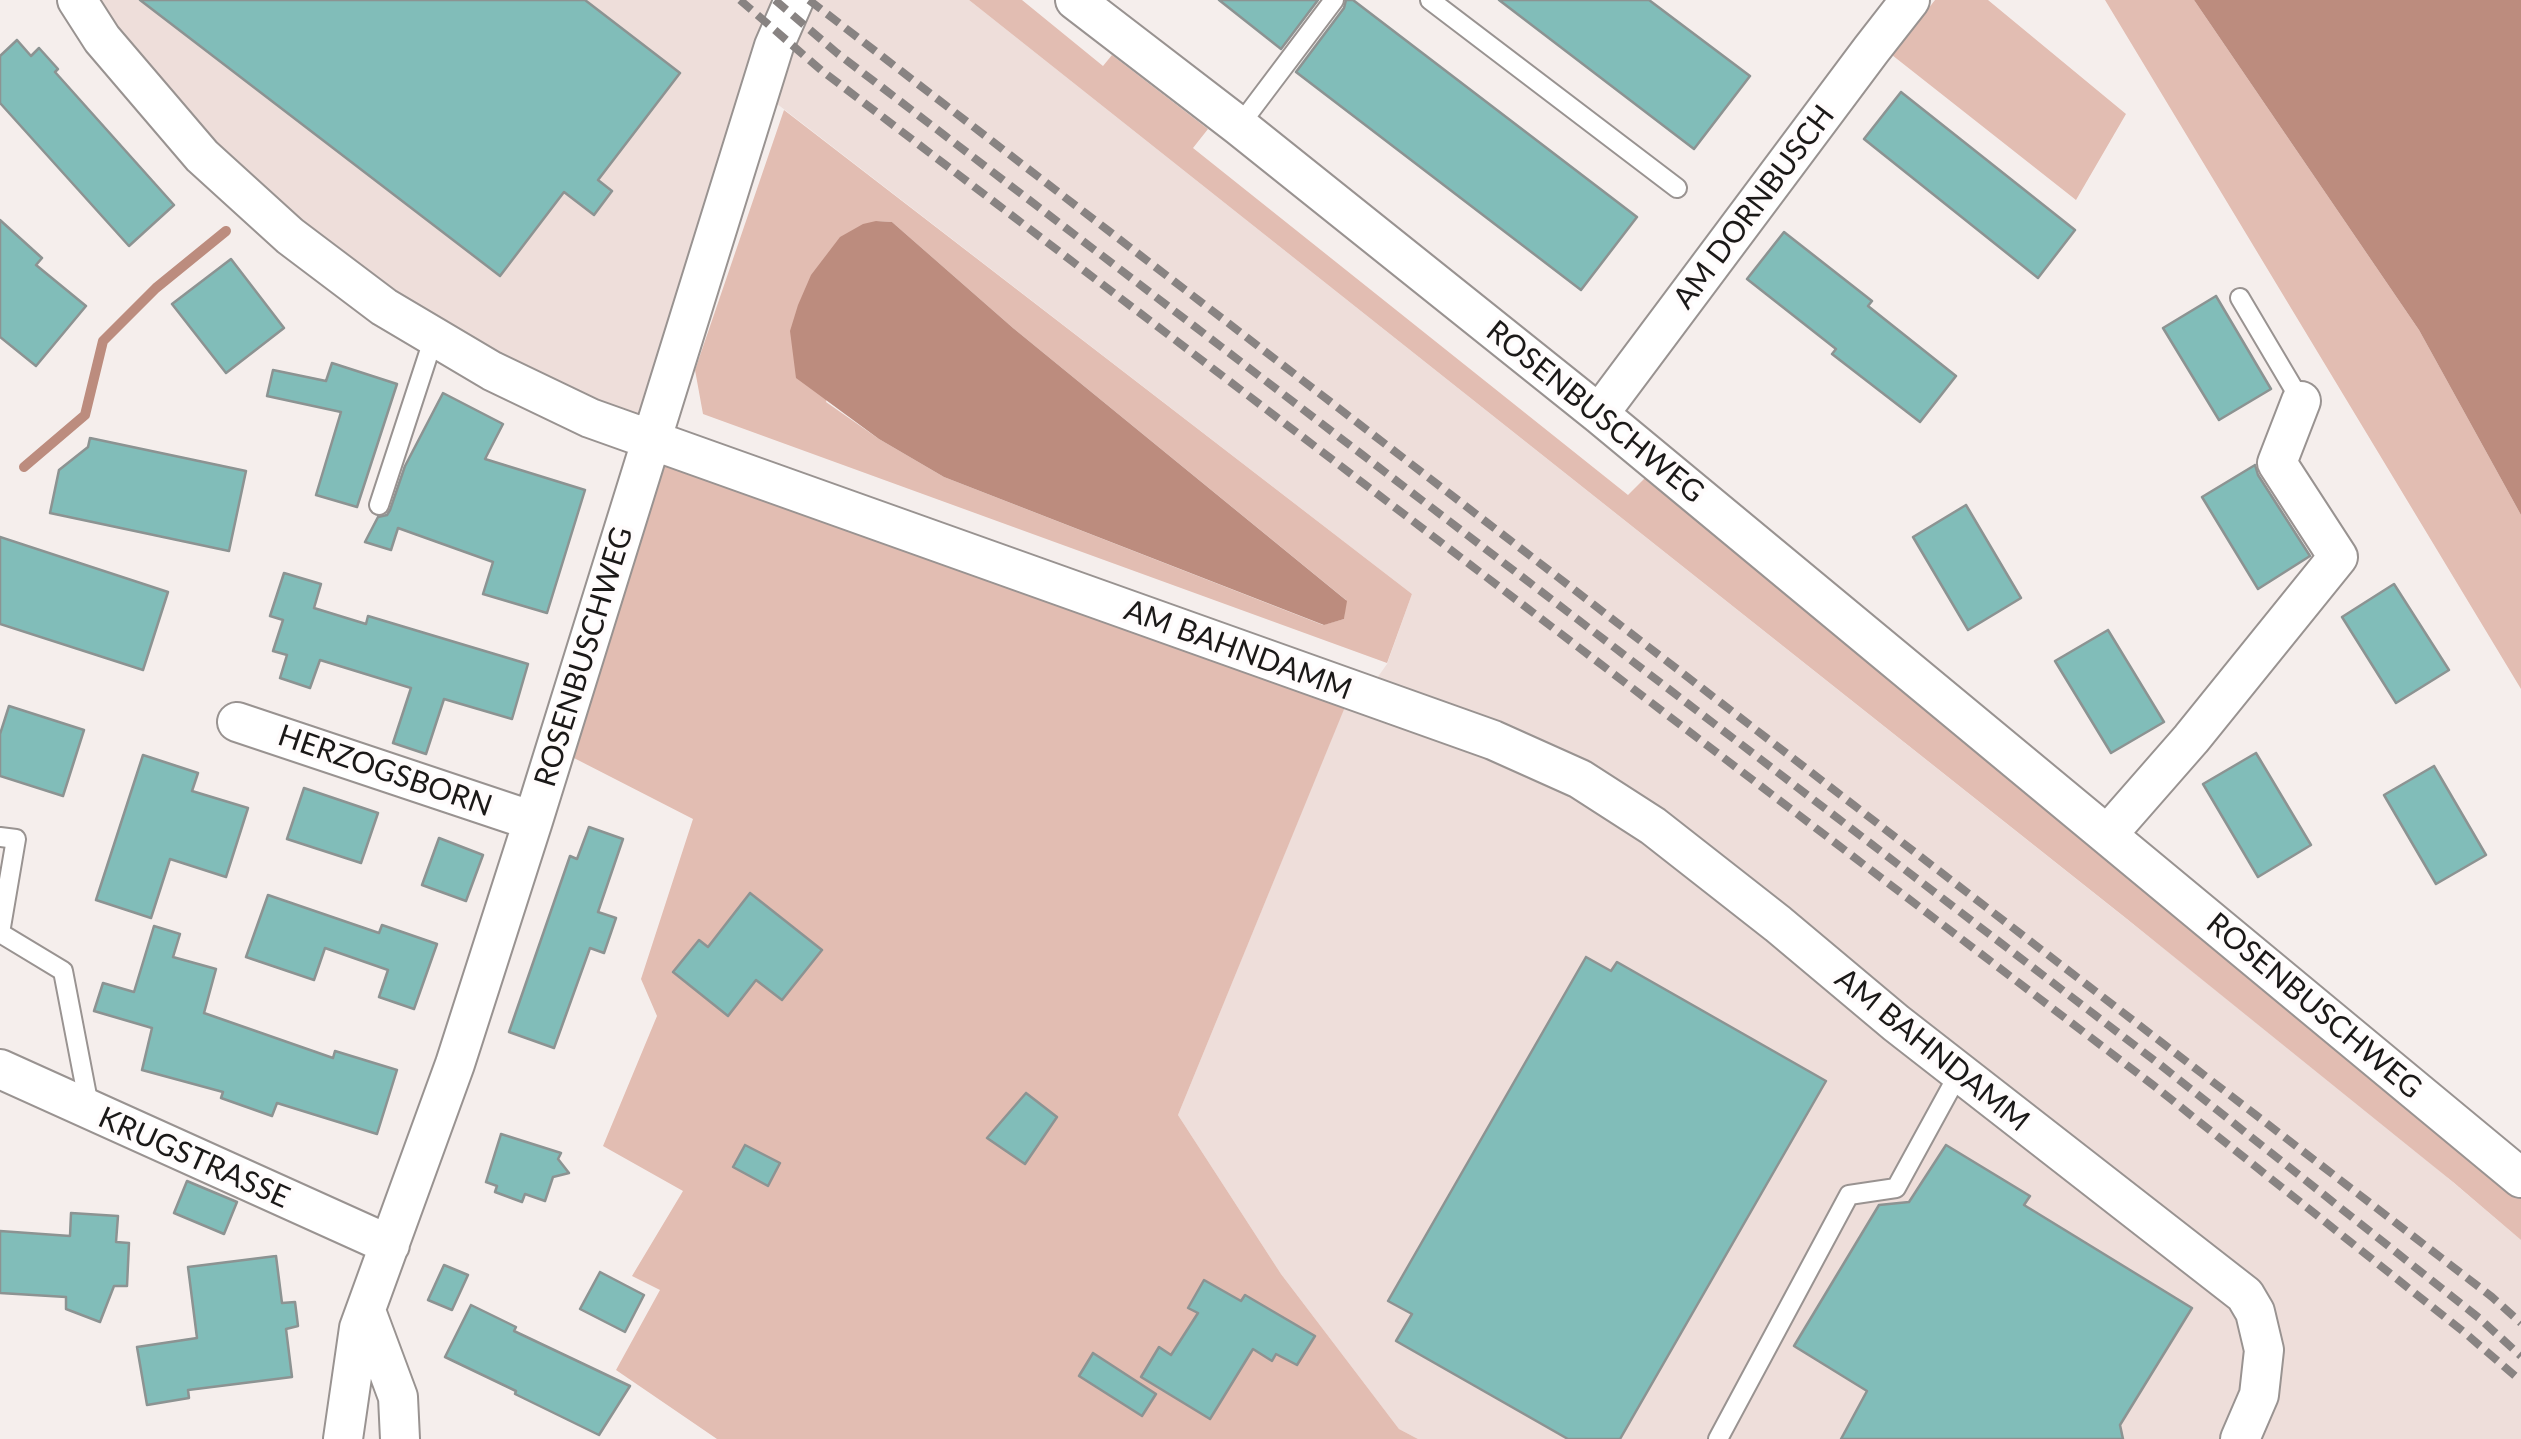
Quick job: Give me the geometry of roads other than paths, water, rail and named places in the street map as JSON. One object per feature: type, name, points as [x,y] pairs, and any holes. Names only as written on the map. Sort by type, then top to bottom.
[{"type":"street","name":"ROSENBUSCHWEG","points":[[343,1439],[359,1328],[455,1064],[774,46],[794,0]]},
{"type":"street","name":"ROSENBUSCHWEG","points":[[1075,0],[1600,414],[2521,1178]]},
{"type":"street","name":"AM DORNBUSCH","points":[[1600,414],[1910,0]]},
{"type":"street","name":"AM BAHNDAMM","points":[[83,3],[102,39],[202,156],[290,236],[384,307],[492,371],[590,418],[1494,740],[1580,779],[1653,826],[1896,1024],[2246,1295],[2255,1312],[2264,1350],[2259,1395],[2240,1439]]},
{"type":"street","points":[[2106,834],[2191,739],[2338,557],[2278,463],[2301,402]]},
{"type":"street","name":"HERZOGSBORN","points":[[237,722],[533,821]]},
{"type":"street","name":"KRUGSTRASSE","points":[[0,1069],[390,1245]]},
{"type":"street","points":[[366,1311],[398,1398],[400,1439]]},
{"type":"lane","points":[[1239,126],[1334,0]]},
{"type":"lane","points":[[1430,0],[1677,188]]},
{"type":"lane","points":[[2240,298],[2301,402]]},
{"type":"lane","points":[[378,505],[434,337]]},
{"type":"lane","points":[[0,837],[16,840],[0,933],[63,971],[90,1112]]},
{"type":"lane","points":[[1718,1439],[1849,1195],[1896,1188],[1959,1073]]},
{"type":"waterway","points":[[24,467],[85,415],[103,341],[156,288],[226,231]]},
{"type":"railway","points":[[740,0],[821,70],[2153,1085],[2521,1381]]},
{"type":"railway","points":[[775,0],[837,53],[2163,1067],[2479,1318],[2521,1356]]},
{"type":"railway","points":[[809,0],[2521,1323]]}]
